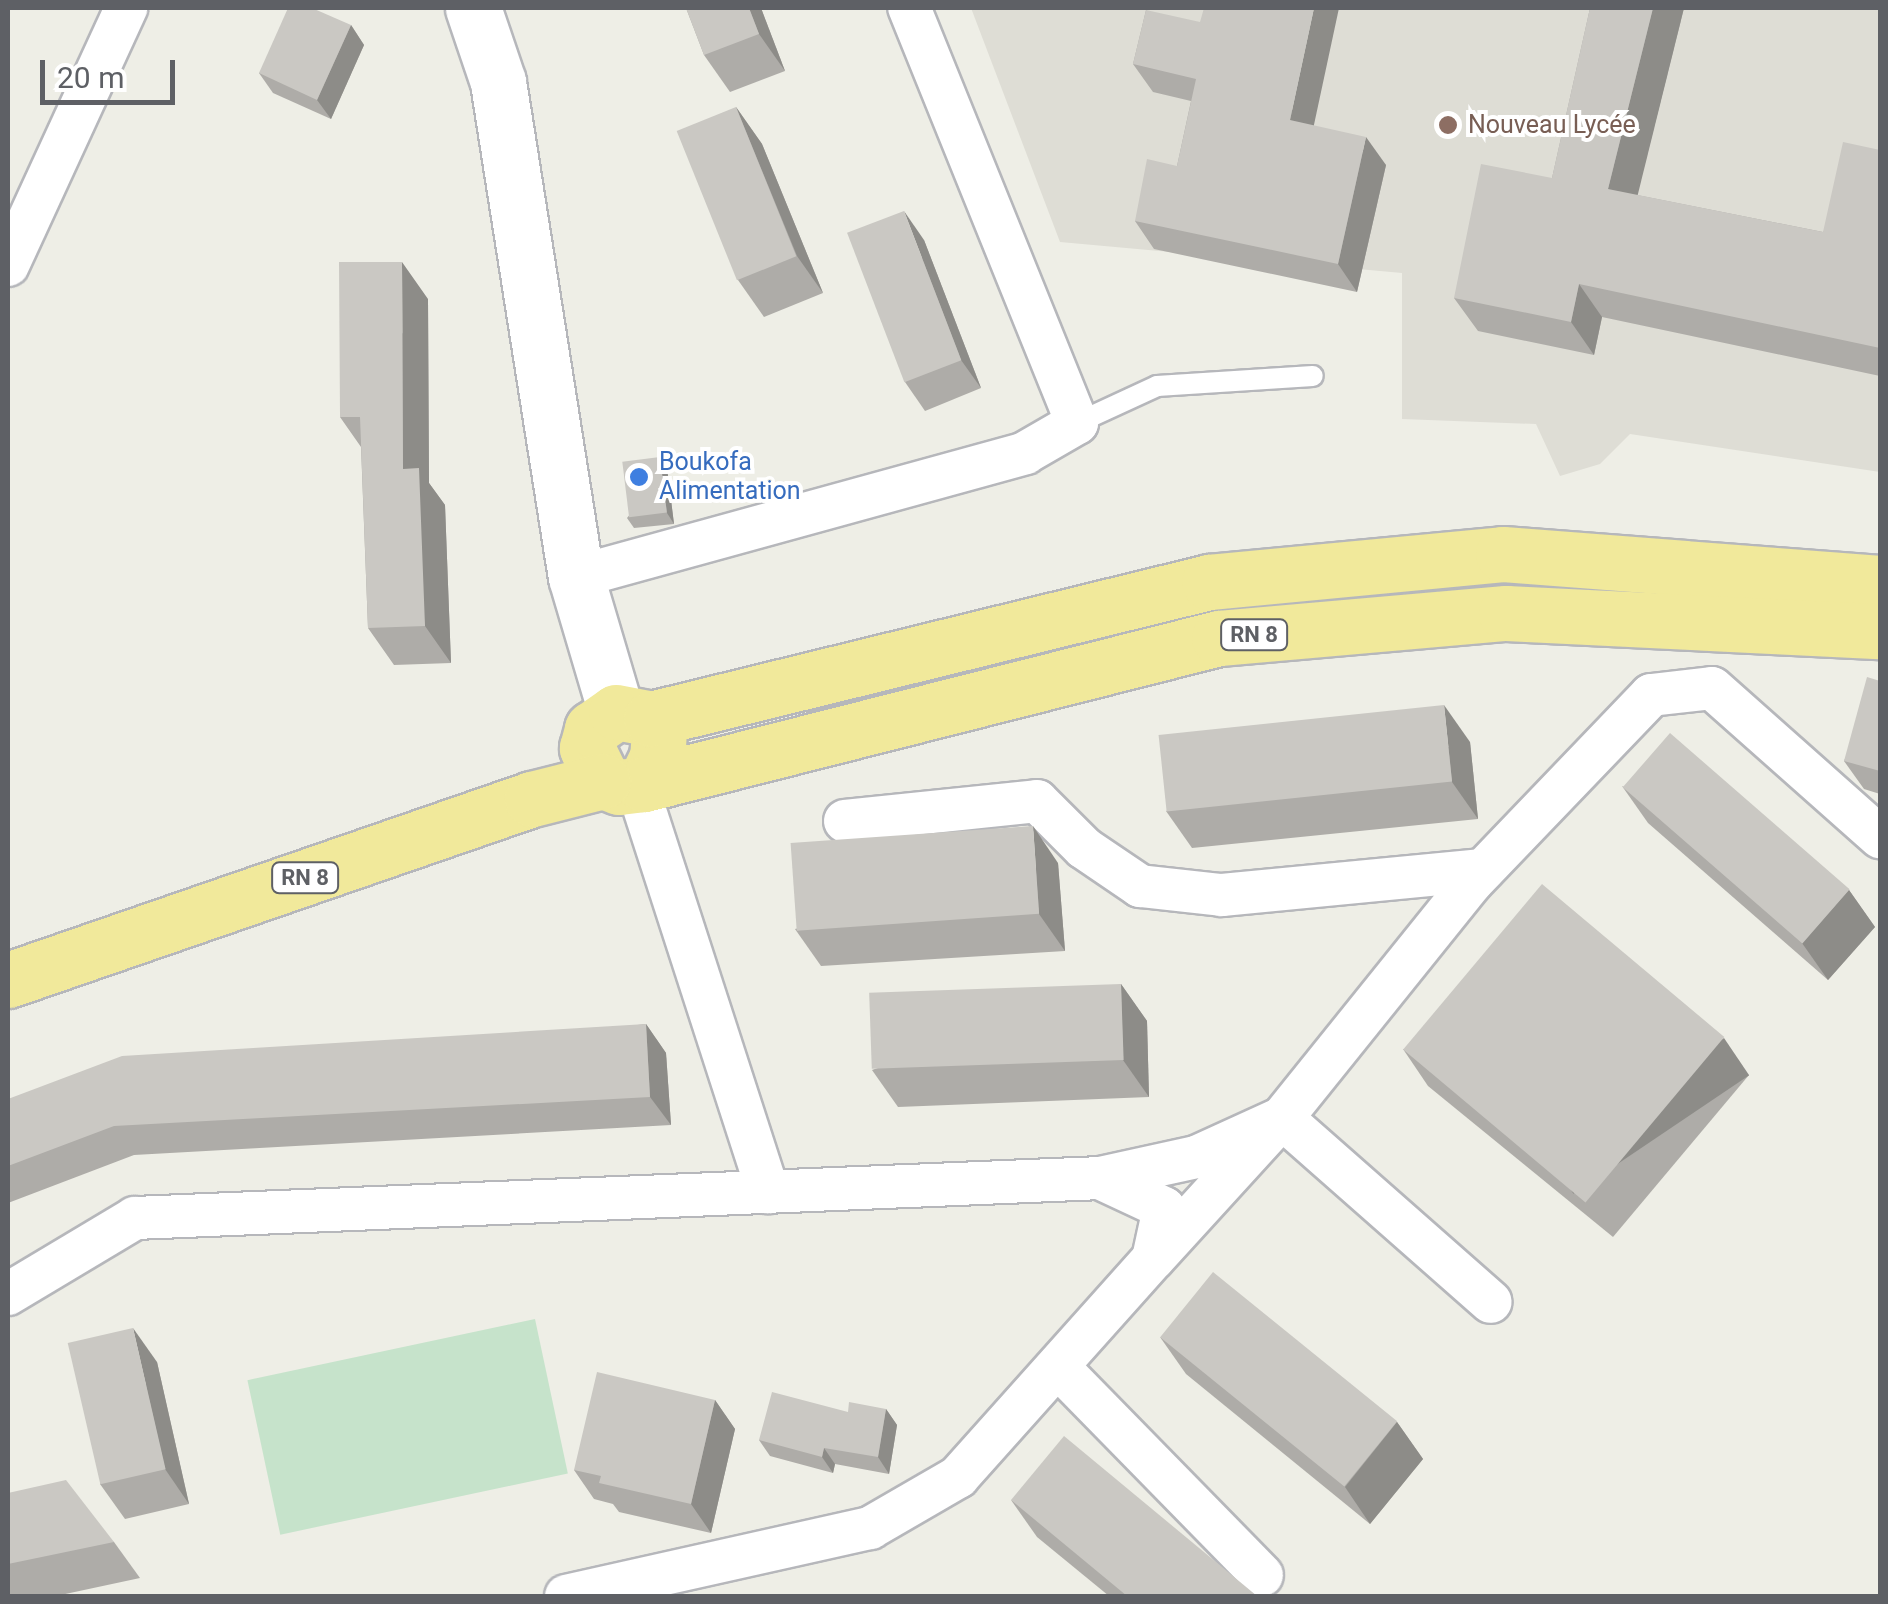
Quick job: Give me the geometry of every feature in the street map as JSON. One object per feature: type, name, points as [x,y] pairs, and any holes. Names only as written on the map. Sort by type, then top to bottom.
[{"type":"highway","name":"RN 8","points":[[8,980],[532,799],[624,752],[1209,582],[1503,554],[1880,583]]},
{"type":"highway","name":"RN 8","points":[[8,944],[502,775],[1219,638],[1506,613],[1820,623],[1880,631]]},
{"type":"main road","points":[[474,8],[498,82],[576,577],[624,752]]},
{"type":"street","points":[[8,265],[126,8]]},
{"type":"street","points":[[576,577],[1025,453],[1077,423],[909,8]]},
{"type":"street","points":[[566,1596],[870,1528],[958,1476],[1282,1118],[1483,870],[1651,695],[1712,688],[1880,838]]},
{"type":"street","points":[[624,752],[768,1192]]},
{"type":"street","points":[[845,821],[1037,801],[1084,848],[1140,886],[1222,895],[1483,870]]},
{"type":"street","points":[[8,1294],[135,1218],[1100,1178],[1196,1157],[1282,1118]]},
{"type":"street","points":[[1282,1118],[1491,1302]]},
{"type":"street","points":[[1100,1178],[1164,1208],[1153,1258]]},
{"type":"street","points":[[1059,1368],[1262,1575]]},
{"type":"lane","points":[[1077,423],[1157,386],[1313,376]]},
{"type":"shaded area","name":"Nouveau Lycée","points":[[971,8],[1880,8],[1880,472],[1630,434],[1600,464],[1560,476],[1536,424],[1402,419],[1402,273],[1060,242]]},
{"type":"green space","points":[[535,1319],[568,1474],[280,1535],[247,1380]]},
{"type":"building","points":[[288,8],[312,8],[351,25],[317,100],[259,73]]},
{"type":"building","points":[[686,8],[749,8],[759,34],[704,55]]},
{"type":"building","points":[[1204,8],[1314,8],[1290,120],[1366,137],[1338,264],[1135,221],[1147,159],[1177,166],[1196,79],[1133,64],[1146,10],[1200,22]]},
{"type":"building","points":[[1590,8],[1653,8],[1608,189],[1823,232],[1843,142],[1880,150],[1880,348],[1579,284],[1571,322],[1454,298],[1481,164],[1552,178]]},
{"type":"building","points":[[736,107],[796,256],[737,280],[677,131]]},
{"type":"building","points":[[904,211],[961,360],[904,382],[847,233]]},
{"type":"building","points":[[339,262],[402,262],[403,469],[419,468],[425,626],[368,628],[360,417],[340,417]]},
{"type":"building","points":[[660,457],[667,513],[629,517],[622,462]]},
{"type":"building","points":[[1867,677],[1880,681],[1880,771],[1844,761]]},
{"type":"building","points":[[1444,705],[1452,782],[1167,812],[1159,735]]},
{"type":"building","points":[[1670,733],[1850,889],[1802,943],[1623,787]]},
{"type":"building","points":[[1033,826],[1039,914],[797,931],[791,843]]},
{"type":"building","points":[[1542,884],[1724,1037],[1585,1202],[1403,1049]]},
{"type":"building","points":[[1121,984],[1124,1060],[872,1069],[869,993]]},
{"type":"building","points":[[646,1024],[650,1097],[114,1126],[8,1166],[8,1099],[122,1056]]},
{"type":"building","points":[[1213,1272],[1397,1421],[1344,1486],[1160,1337]]},
{"type":"building","points":[[133,1328],[166,1469],[100,1484],[68,1343]]},
{"type":"building","points":[[597,1372],[715,1400],[691,1504],[599,1483],[601,1476],[574,1470]]},
{"type":"building","points":[[772,1392],[848,1412],[849,1402],[886,1409],[878,1457],[824,1448],[822,1457],[759,1440]]},
{"type":"building","points":[[1064,1436],[1257,1596],[1127,1596],[1011,1500]]},
{"type":"building","points":[[66,1480],[114,1542],[8,1564],[8,1493]]},
{"type":"place","name":"Nouveau Lycée","points":[[1448,125]]},
{"type":"place","name":"Boukofa Alimentation","points":[[639,477]]}]
